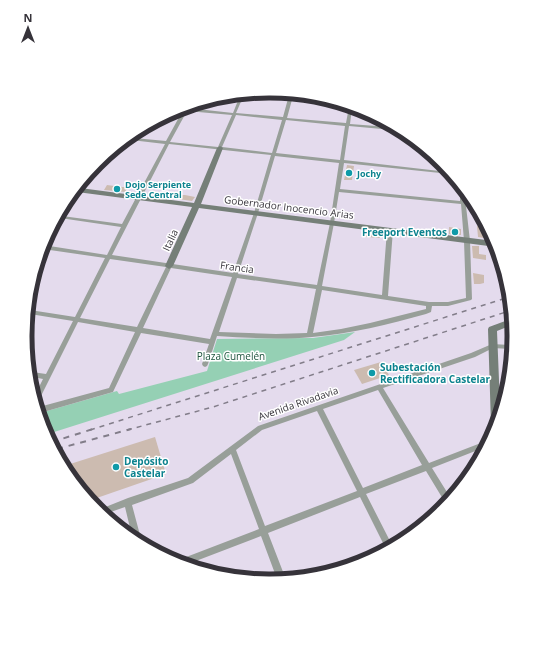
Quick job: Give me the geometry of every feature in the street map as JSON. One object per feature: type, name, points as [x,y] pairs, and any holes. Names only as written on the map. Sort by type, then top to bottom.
[{"type":"street","points":[[205,364],[256,213],[290,100]]},
{"type":"street","name":"Italia","points":[[44,409],[111,390],[197,205],[239,101]]},
{"type":"street","points":[[196,110],[385,128]]},
{"type":"street","points":[[310,335],[338,190],[349,112]]},
{"type":"street","points":[[39,394],[181,116]]},
{"type":"street","points":[[136,140],[440,171]]},
{"type":"street","name":"Gobernador Inocencio Arias","points":[[82,190],[488,243]]},
{"type":"street","points":[[338,190],[463,203]]},
{"type":"street","points":[[462,197],[467,241]]},
{"type":"street","points":[[64,218],[124,226]]},
{"type":"street","points":[[385,297],[390,230]]},
{"type":"street","name":"Francia","points":[[49,248],[429,304],[448,304],[469,299],[467,241]]},
{"type":"street","points":[[215,334],[310,335],[393,320],[426,312],[429,304]]},
{"type":"street","points":[[33,313],[212,342]]},
{"type":"street","points":[[495,409],[492,329],[506,324]]},
{"type":"street","points":[[492,346],[506,347]]},
{"type":"street","name":"Avenida Rivadavia","points":[[108,510],[190,481],[260,428],[473,355],[492,346]]},
{"type":"street","points":[[36,374],[48,377]]},
{"type":"street","points":[[379,387],[445,496]]},
{"type":"street","points":[[319,408],[387,543]]},
{"type":"street","points":[[190,560],[480,446]]},
{"type":"street","points":[[232,449],[279,573]]},
{"type":"street","points":[[128,502],[135,531]]},
{"type":"green space","name":"Plaza Cumelén","points":[[355,332],[344,340],[52,433],[45,412],[117,391],[119,394],[207,371],[217,339],[313,338]]},
{"type":"building","name":"Jochy","points":[[347,165],[354,166],[352,180],[344,180]]},
{"type":"building","points":[[107,185],[128,187],[125,192],[104,190]]},
{"type":"building","points":[[180,195],[195,197],[192,201],[178,199]]},
{"type":"building","points":[[477,226],[480,226],[486,238],[478,237]]},
{"type":"building","name":"Freeport Eventos","points":[[449,227],[461,229],[461,235],[449,234]]},
{"type":"building","points":[[367,232],[380,233],[380,238],[366,237]]},
{"type":"building","points":[[472,246],[479,246],[479,254],[486,255],[486,260],[473,258]]},
{"type":"building","points":[[473,273],[484,275],[484,283],[474,284]]},
{"type":"building","name":"Subestación Rectificadora Castelar","points":[[381,362],[389,375],[362,384],[354,370]]},
{"type":"building","name":"Depósito Castelar","points":[[155,437],[166,474],[96,498],[81,481],[70,464]]},
{"type":"railway","points":[[90,430],[504,299]]},
{"type":"railway","points":[[127,430],[213,407],[505,312]]},
{"type":"railway","points":[[56,441],[93,429]]},
{"type":"railway","points":[[60,448],[131,429]]},
{"type":"place","name":"Jochy","points":[[349,173]]},
{"type":"place","name":"Dojo Serpiente Sede Central","points":[[117,189]]},
{"type":"place","name":"Freeport Eventos","points":[[455,232]]},
{"type":"place","name":"Subestación Rectificadora Castelar","points":[[372,373]]},
{"type":"place","name":"Depósito Castelar","points":[[116,467]]}]
